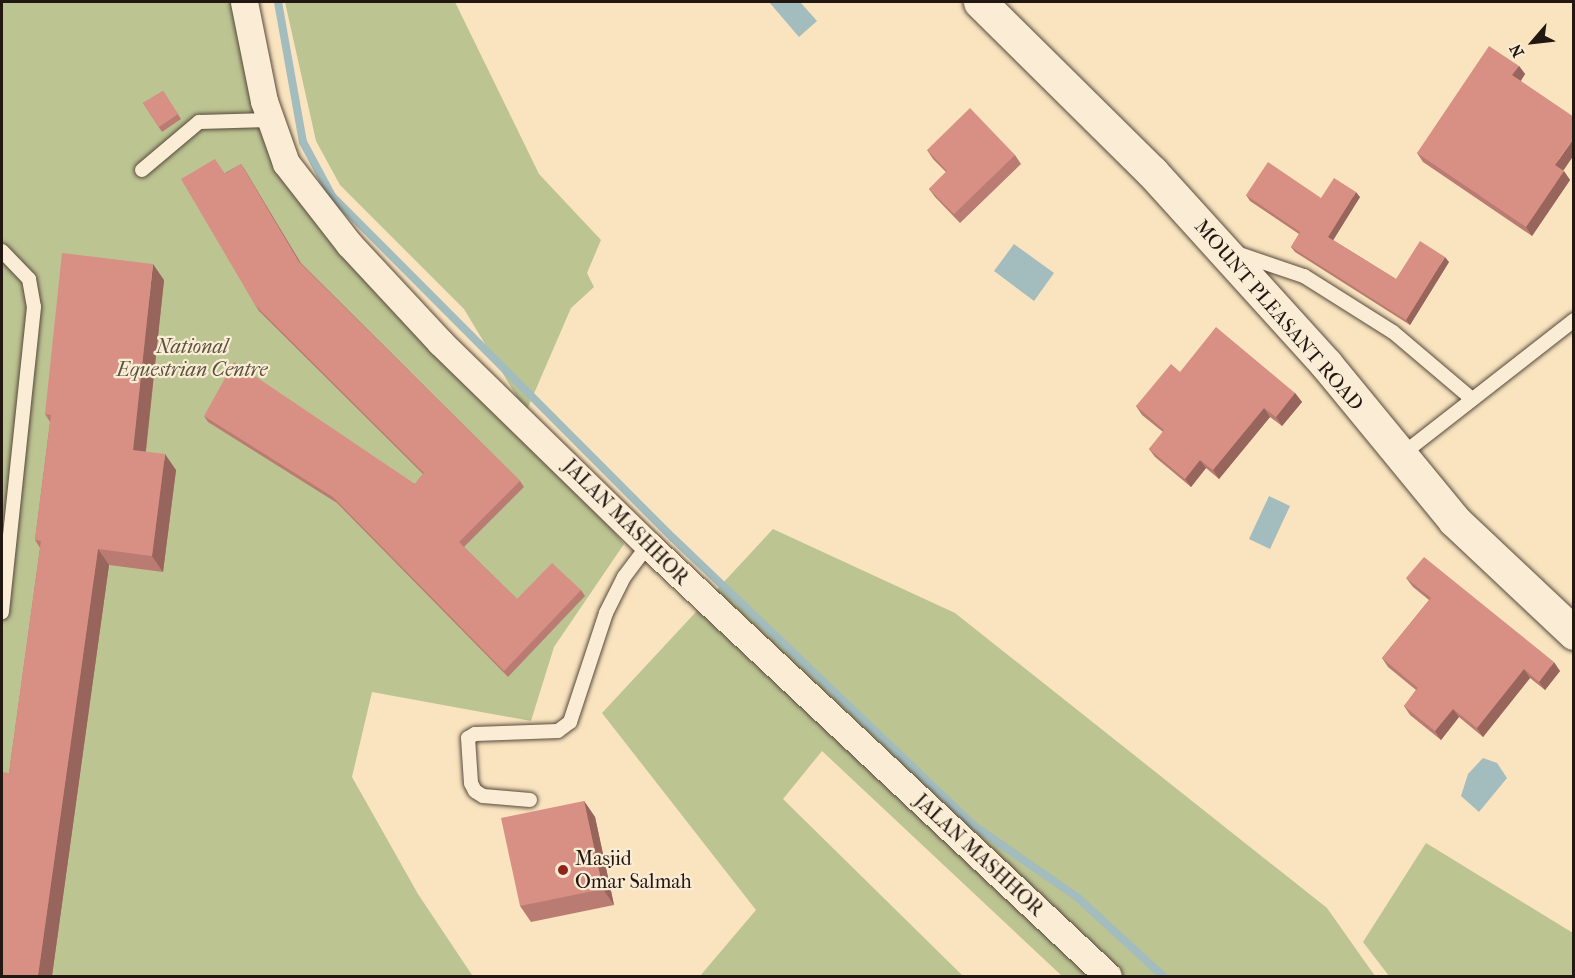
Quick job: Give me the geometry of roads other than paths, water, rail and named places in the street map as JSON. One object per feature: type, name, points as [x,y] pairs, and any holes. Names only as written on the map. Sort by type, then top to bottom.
[{"type":"street","name":"JALAN MASHHOR","points":[[244,2],[269,120],[286,163],[349,244],[440,342],[648,545],[1108,976]]},
{"type":"street","name":"MOUNT PLEASANT ROAD","points":[[980,2],[1152,172],[1326,364],[1454,520],[1574,633]]},
{"type":"lane","points":[[142,170],[199,122],[269,120]]},
{"type":"lane","points":[[1222,249],[1304,276],[1393,332],[1472,399]]},
{"type":"lane","points":[[2,251],[29,279],[34,307],[2,612]]},
{"type":"lane","points":[[1400,456],[1574,320]]},
{"type":"lane","points":[[530,800],[483,796],[476,791],[471,783],[468,738],[475,734],[558,731],[570,722],[606,613],[624,577],[648,545]]},
{"type":"water","points":[[769,2],[800,2],[817,21],[799,37]]},
{"type":"water","points":[[1014,244],[1054,273],[1034,301],[994,271]]},
{"type":"water","points":[[1269,496],[1290,506],[1270,549],[1249,539]]},
{"type":"water","points":[[1483,758],[1497,763],[1507,778],[1479,812],[1461,796],[1468,774]]},
{"type":"waterway","points":[[278,2],[303,142],[332,196],[673,538],[973,825],[1077,897],[1163,976]]},
{"type":"place","name":"Masjid Omar Salmah","points":[[563,870]]},
{"type":"park label","name":"National Equestrian Centre","points":[[192,358]]}]
